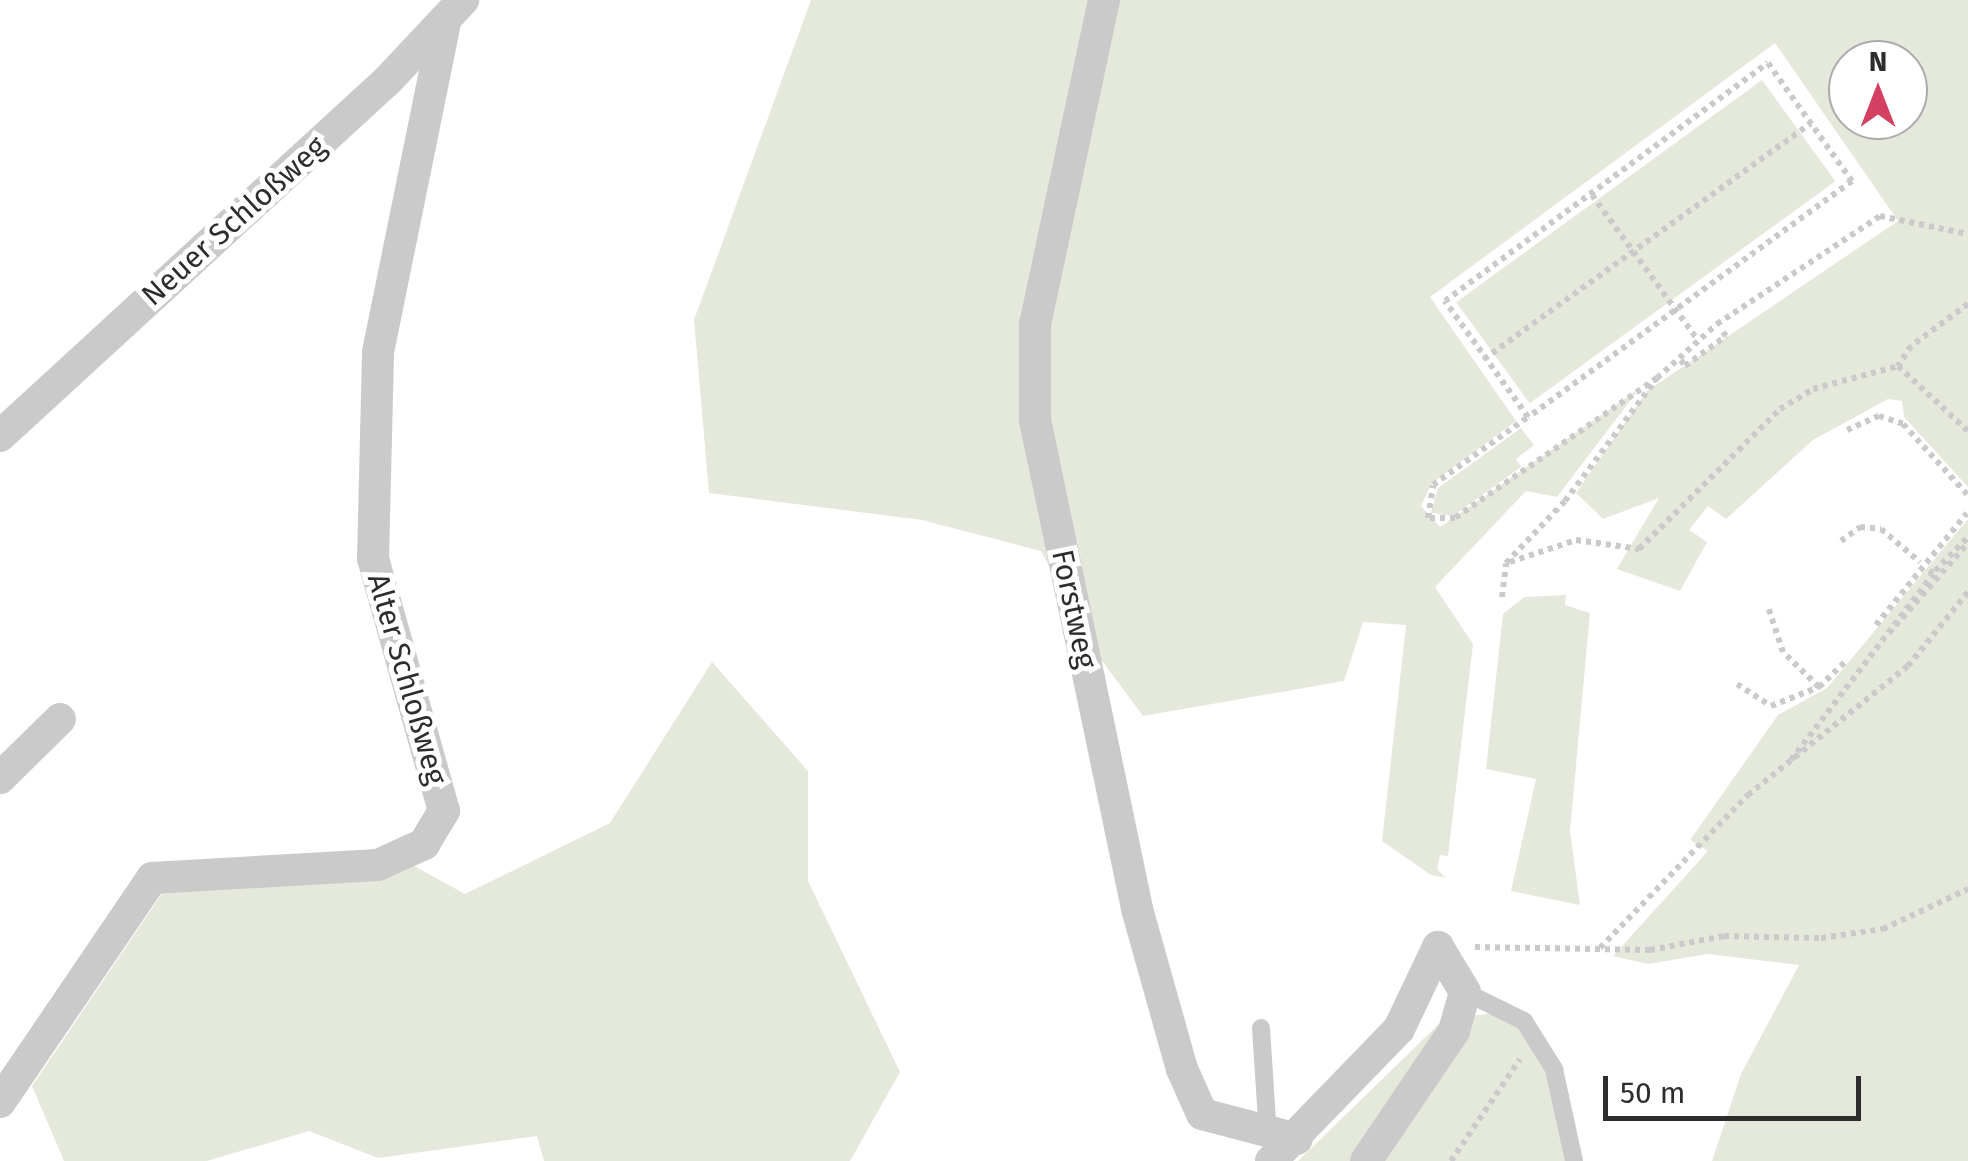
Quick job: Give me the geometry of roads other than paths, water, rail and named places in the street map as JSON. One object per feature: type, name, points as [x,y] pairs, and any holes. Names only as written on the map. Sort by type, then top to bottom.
[{"type":"street","name":"Neuer Schloßweg","points":[[0,436],[444,27],[463,0]]},
{"type":"street","name":"Forstweg","points":[[1104,0],[1035,324],[1035,420],[1176,1052],[1202,1114],[1279,1146]]},
{"type":"street","name":"Alter Schloßweg","points":[[0,1102],[152,878],[378,865],[424,844],[444,811],[373,560],[378,352],[444,27]]},
{"type":"street","points":[[0,778],[60,718]]},
{"type":"street","points":[[1279,1146],[1399,1029],[1438,947],[1465,992],[1454,1031],[1366,1161]]},
{"type":"lane","points":[[1465,992],[1524,1022],[1534,1036],[1554,1069],[1574,1161]]},
{"type":"lane","points":[[1261,1028],[1279,1146]]}]
